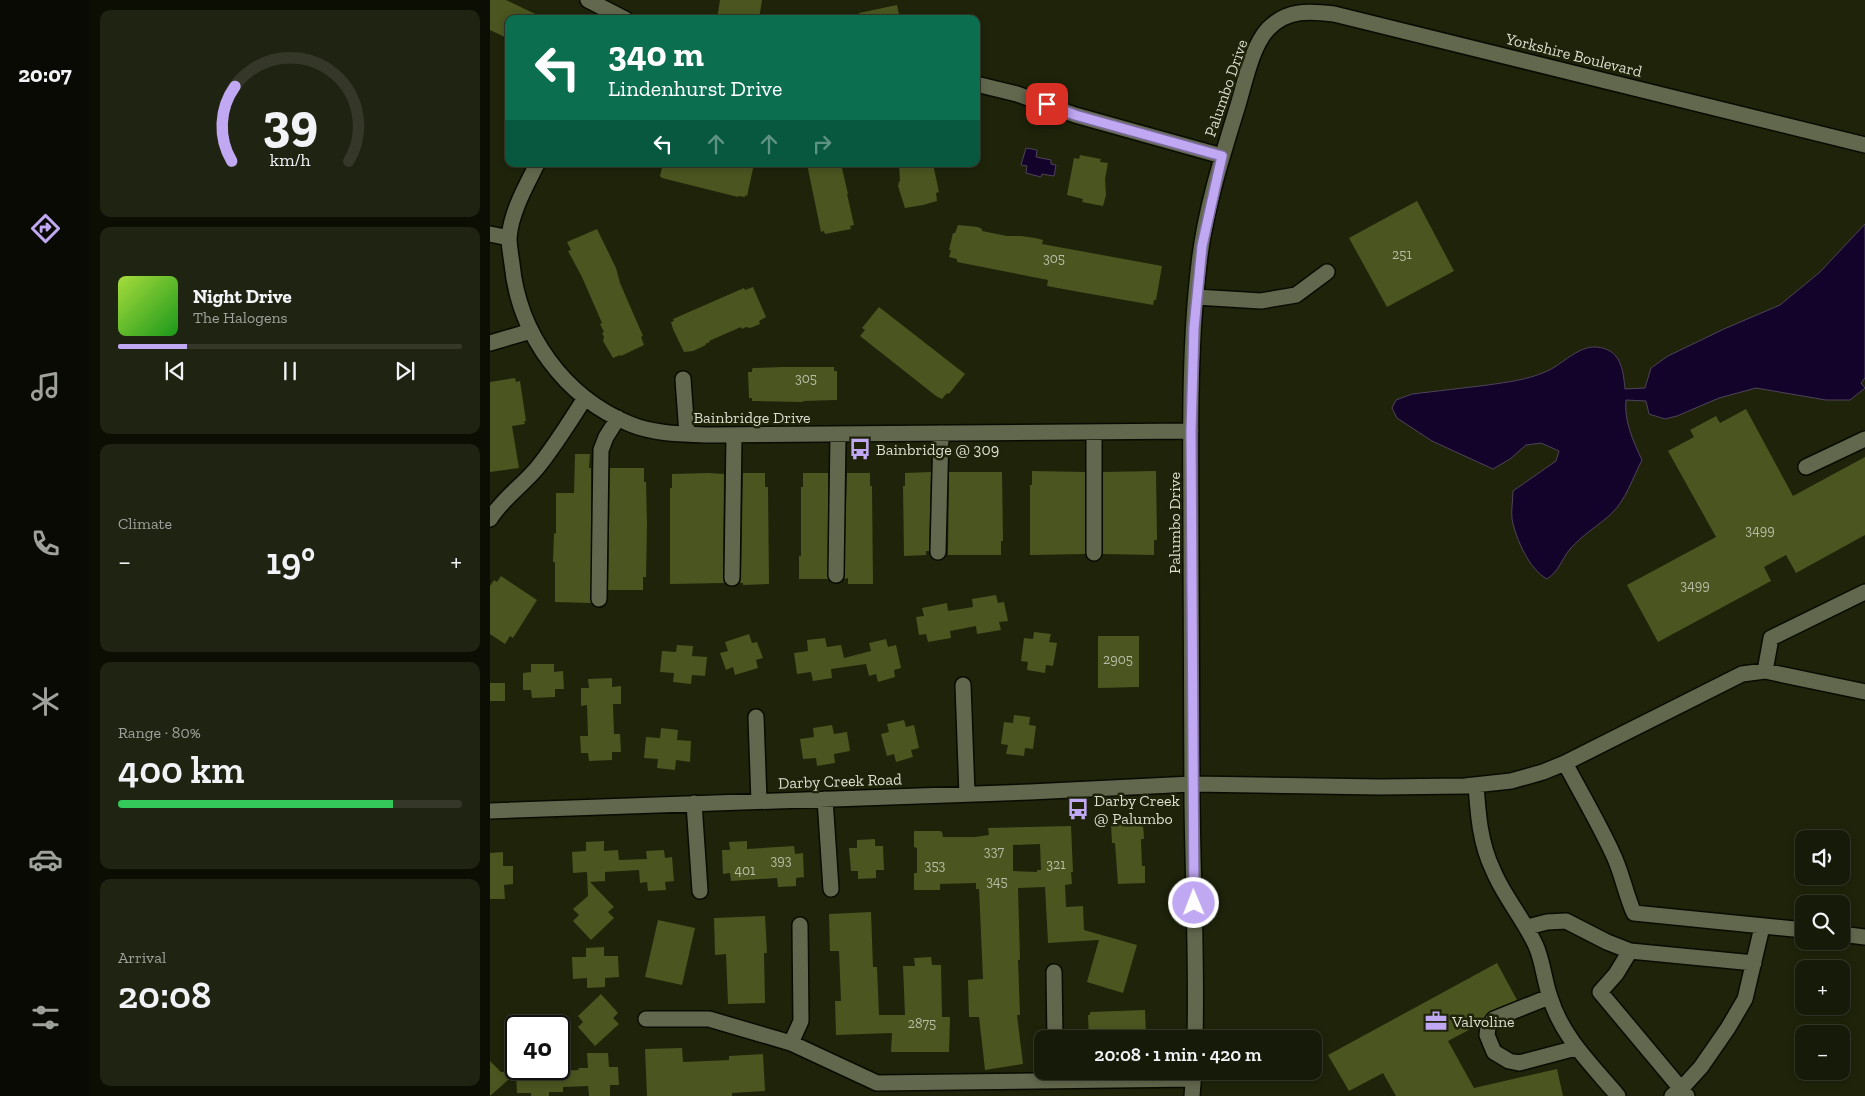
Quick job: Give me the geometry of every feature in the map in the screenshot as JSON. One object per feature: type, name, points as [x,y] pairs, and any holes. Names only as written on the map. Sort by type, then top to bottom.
[{"type":"street","points":[[588,0],[609,15]]},
{"type":"street","name":"Yorkshire Boulevard","points":[[1276,22],[1291,14],[1312,11],[1334,14],[1865,145]]},
{"type":"street","name":"Palumbo Drive","points":[[1195,1030],[1191,431],[1196,297],[1205,226],[1222,156],[1255,52],[1266,31],[1276,22]]},
{"type":"street","points":[[980,85],[1017,94],[1075,115],[1222,156]]},
{"type":"street","name":"Bainbridge Drive","points":[[537,167],[518,205],[509,238],[516,293],[531,331],[552,366],[585,398],[600,409],[630,424],[666,433],[687,434],[1191,431]]},
{"type":"street","points":[[490,234],[509,238]]},
{"type":"street","points":[[1196,297],[1261,301],[1296,295],[1327,272]]},
{"type":"street","points":[[490,343],[531,331]]},
{"type":"street","points":[[683,379],[687,434]]},
{"type":"street","points":[[490,519],[498,506],[536,469],[585,398]]},
{"type":"street","points":[[599,599],[600,450],[606,436],[618,418]]},
{"type":"street","points":[[1094,432],[1094,553]]},
{"type":"street","points":[[938,552],[941,433]]},
{"type":"street","points":[[732,578],[734,434]]},
{"type":"street","points":[[836,575],[838,434]]},
{"type":"street","points":[[1806,466],[1865,439]]},
{"type":"street","points":[[1865,592],[1771,638],[1764,671],[1865,692]]},
{"type":"street","name":"Darby Creek Road","points":[[490,811],[1192,784],[1380,787],[1476,785],[1511,780],[1543,772],[1565,763],[1742,674],[1764,671]]},
{"type":"street","points":[[963,685],[967,794]]},
{"type":"street","points":[[756,717],[759,801]]},
{"type":"street","points":[[1565,763],[1612,851],[1624,880],[1625,894],[1634,913],[1795,929]]},
{"type":"street","points":[[1476,785],[1479,827],[1493,870],[1528,928],[1537,948],[1549,997],[1566,1034],[1618,1096]]},
{"type":"street","points":[[825,799],[831,889]]},
{"type":"street","points":[[694,803],[700,891]]},
{"type":"street","points":[[1528,928],[1547,922],[1566,921],[1583,928],[1607,942],[1630,951],[1754,963]]},
{"type":"street","points":[[791,1043],[801,1021],[800,925]]},
{"type":"street","points":[[1630,951],[1616,974],[1600,992],[1680,1094],[1701,1067],[1745,999],[1762,927]]},
{"type":"street","points":[[1850,935],[1865,937]]},
{"type":"street","points":[[1054,972],[1055,1030]]},
{"type":"street","points":[[1549,997],[1494,1019],[1488,1027],[1487,1035],[1494,1052],[1509,1061],[1519,1063],[1576,1048]]},
{"type":"street","points":[[646,1019],[709,1019],[791,1043],[878,1083],[1034,1077]]},
{"type":"street","points":[[1192,1096],[1194,1080]]},
{"type":"shaded area","points":[[1026,148],[1037,150],[1036,157],[1051,160],[1051,164],[1056,165],[1054,176],[1042,174],[1041,177],[1026,173],[1027,166],[1021,165]]},
{"type":"shaded area","points":[[1865,224],[1865,378],[1861,383],[1865,388],[1850,400],[1826,400],[1756,388],[1719,398],[1677,416],[1665,419],[1649,414],[1646,401],[1626,400],[1626,416],[1632,438],[1642,460],[1625,495],[1616,508],[1575,544],[1555,572],[1547,579],[1529,561],[1517,535],[1512,519],[1513,491],[1556,461],[1559,451],[1541,443],[1526,445],[1510,459],[1493,469],[1432,441],[1397,418],[1392,408],[1396,400],[1412,394],[1488,385],[1538,375],[1582,350],[1596,347],[1611,352],[1616,356],[1622,367],[1625,389],[1645,388],[1651,368],[1668,356],[1780,305],[1820,272]]},
{"type":"building","points":[[490,0],[506,0],[538,15],[505,15],[505,37],[490,30]]},
{"type":"building","points":[[720,0],[762,0],[760,15],[718,15]]},
{"type":"building","points":[[897,5],[899,15],[859,15],[859,13]]},
{"type":"building","points":[[1080,155],[1101,159],[1100,162],[1108,163],[1105,179],[1106,195],[1103,206],[1082,202],[1083,199],[1067,195],[1074,158],[1079,159]]},
{"type":"building","points":[[662,167],[753,167],[747,196],[745,195],[745,197],[738,197],[660,176]]},
{"type":"building","points":[[808,167],[842,167],[854,225],[850,226],[851,229],[825,234],[824,231],[821,232]]},
{"type":"building","points":[[899,167],[934,167],[939,192],[936,193],[937,201],[905,208],[898,186],[900,181]]},
{"type":"building","points":[[1417,201],[1454,271],[1387,307],[1349,238]]},
{"type":"building","points":[[958,225],[978,227],[982,231],[1007,236],[1035,238],[1043,240],[1042,244],[1162,266],[1156,300],[1154,300],[1153,305],[1047,286],[1048,280],[957,262],[957,259],[949,257],[951,250],[949,250],[953,233],[955,233]]},
{"type":"building","points":[[597,229],[616,268],[620,283],[643,336],[641,337],[644,345],[613,358],[603,341],[602,333],[604,332],[600,324],[602,323],[582,277],[568,251],[571,250],[567,242]]},
{"type":"building","points":[[753,287],[766,317],[759,321],[760,324],[750,328],[742,329],[741,327],[709,341],[706,345],[693,351],[684,352],[673,329],[671,322],[674,321],[673,319],[744,288],[745,290]]},
{"type":"building","points":[[879,307],[965,374],[949,394],[947,393],[942,399],[936,396],[860,336],[865,330],[862,328]]},
{"type":"building","points":[[834,367],[834,371],[837,371],[837,400],[803,402],[752,401],[752,398],[749,398],[748,372],[752,372],[753,368]]},
{"type":"building","points":[[515,378],[516,382],[520,381],[526,421],[524,421],[525,424],[512,426],[519,468],[490,472],[490,382]]},
{"type":"building","points":[[1746,409],[1793,496],[1865,457],[1865,535],[1796,573],[1786,555],[1764,567],[1771,581],[1658,642],[1627,585],[1716,537],[1668,451],[1694,437],[1690,430],[1716,416],[1720,423]]},
{"type":"building","points":[[575,454],[590,454],[591,603],[555,602],[555,562],[553,562],[554,533],[556,534],[556,493],[574,493]]},
{"type":"building","points":[[610,468],[644,468],[647,524],[646,577],[643,577],[643,590],[608,590]]},
{"type":"building","points":[[1032,471],[1085,472],[1085,554],[1030,555],[1030,485],[1032,485]]},
{"type":"building","points":[[1156,471],[1157,540],[1154,540],[1154,555],[1103,554],[1103,472]]},
{"type":"building","points":[[931,472],[929,551],[926,551],[926,555],[904,556],[903,486],[905,486],[905,473]]},
{"type":"building","points":[[949,472],[1002,472],[1003,541],[1001,541],[1001,555],[948,555]]},
{"type":"building","points":[[743,473],[765,473],[765,487],[768,487],[769,584],[743,585],[743,583],[740,583]]},
{"type":"building","points":[[803,473],[828,473],[828,579],[799,579]]},
{"type":"building","points":[[847,473],[870,473],[870,486],[872,486],[873,584],[848,584],[848,578],[844,579]]},
{"type":"building","points":[[672,474],[724,474],[724,583],[670,584],[670,488],[672,488]]},
{"type":"building","points":[[501,576],[537,600],[513,638],[510,636],[505,644],[490,634],[490,586],[494,580],[497,582]]},
{"type":"building","points":[[996,595],[998,603],[1004,602],[1008,621],[999,622],[1001,630],[977,634],[976,626],[950,631],[951,638],[928,642],[926,634],[919,635],[916,617],[924,616],[922,608],[947,603],[948,611],[973,607],[972,599]]},
{"type":"building","points":[[1034,632],[1051,634],[1049,642],[1057,643],[1053,666],[1046,665],[1045,673],[1027,670],[1028,662],[1021,661],[1024,638],[1033,639]]},
{"type":"building","points":[[749,634],[752,643],[757,642],[763,658],[756,660],[758,668],[735,675],[733,667],[726,670],[720,653],[728,651],[725,642]]},
{"type":"building","points":[[1098,636],[1139,636],[1139,687],[1098,688]]},
{"type":"building","points":[[825,638],[827,647],[841,645],[844,658],[871,651],[869,643],[886,639],[888,647],[896,645],[901,668],[894,670],[895,677],[878,682],[876,674],[869,676],[866,664],[831,669],[832,678],[813,681],[811,672],[797,674],[794,653],[808,651],[807,640]]},
{"type":"building","points":[[677,645],[693,646],[692,656],[707,657],[705,676],[692,675],[691,684],[673,682],[674,673],[660,672],[662,651],[676,652]]},
{"type":"building","points":[[531,664],[554,664],[554,672],[563,671],[564,689],[555,689],[555,697],[532,698],[531,690],[523,690],[523,673],[531,672]]},
{"type":"building","points":[[612,678],[612,687],[621,686],[621,704],[613,704],[614,734],[620,734],[621,752],[612,752],[612,760],[589,761],[588,753],[581,753],[580,736],[588,736],[587,705],[581,706],[581,688],[589,688],[588,679]]},
{"type":"building","points":[[490,683],[505,683],[505,701],[490,701]]},
{"type":"building","points":[[1014,715],[1030,717],[1029,725],[1036,726],[1033,749],[1025,748],[1024,756],[1006,754],[1008,745],[1001,744],[1004,722],[1013,723]]},
{"type":"building","points":[[904,720],[906,727],[914,725],[919,748],[911,750],[913,757],[896,762],[894,754],[887,756],[881,734],[889,732],[887,724]]},
{"type":"building","points":[[832,725],[834,734],[847,732],[850,751],[834,754],[835,763],[817,766],[816,758],[803,759],[800,739],[814,737],[813,728]]},
{"type":"building","points":[[661,728],[678,730],[677,740],[691,741],[690,762],[676,760],[675,770],[657,768],[658,759],[644,758],[646,737],[660,738]]},
{"type":"building","points":[[1111,824],[1143,824],[1144,839],[1141,839],[1142,866],[1145,866],[1145,883],[1118,884],[1115,843],[1112,843]]},
{"type":"building","points":[[1071,826],[1073,872],[1071,872],[1072,884],[1065,885],[1066,907],[1083,906],[1084,930],[1137,945],[1123,993],[1087,982],[1099,940],[1048,943],[1045,887],[1018,888],[1020,1015],[1017,1015],[1023,1064],[985,1070],[979,1017],[969,1017],[968,980],[983,979],[979,889],[976,889],[976,883],[940,884],[940,890],[914,890],[914,873],[917,873],[917,848],[914,847],[914,831],[940,831],[943,837],[975,837],[989,835],[988,828]],"holes":[[[1040,844],[1041,870],[1037,870],[1037,872],[1013,871],[1013,845]]]},
{"type":"building","points":[[875,839],[875,846],[883,846],[884,870],[876,870],[876,878],[858,879],[858,871],[851,871],[849,848],[857,848],[857,840]]},
{"type":"building","points":[[604,841],[604,851],[618,850],[619,860],[647,859],[646,851],[664,850],[665,858],[672,857],[674,881],[665,882],[666,890],[648,891],[647,882],[640,883],[639,870],[605,872],[605,881],[590,882],[614,907],[608,912],[614,918],[591,940],[573,921],[579,915],[573,909],[588,896],[587,872],[573,873],[572,852],[586,851],[586,842]]},
{"type":"building","points":[[747,841],[747,849],[794,846],[795,854],[803,853],[804,877],[796,878],[796,886],[778,887],[777,878],[731,881],[730,873],[723,874],[722,850],[730,850],[729,842]]},
{"type":"building","points":[[503,852],[503,866],[513,866],[513,884],[504,885],[505,899],[490,899],[490,853]]},
{"type":"building","points":[[871,912],[873,967],[877,967],[879,1015],[905,1015],[903,966],[915,966],[914,958],[931,957],[932,965],[941,965],[942,1017],[950,1017],[949,1052],[891,1052],[892,1033],[836,1035],[835,1001],[841,1001],[839,951],[830,951],[829,914]]},
{"type":"building","points":[[765,916],[767,953],[764,953],[765,1003],[728,1004],[726,954],[715,955],[714,918]]},
{"type":"building","points":[[658,920],[695,928],[682,985],[645,977]]},
{"type":"building","points":[[604,947],[604,956],[618,956],[619,977],[605,978],[605,987],[587,988],[587,978],[573,979],[572,957],[586,957],[586,948]]},
{"type":"building","name":"Valvoline","points":[[1497,963],[1517,1000],[1490,1011],[1480,1024],[1448,1041],[1474,1088],[1557,1069],[1563,1096],[1396,1096],[1383,1073],[1349,1091],[1328,1055]]},
{"type":"building","points":[[601,994],[618,1013],[613,1018],[619,1024],[595,1046],[578,1027],[583,1022],[578,1016]]},
{"type":"building","points":[[1145,1010],[1146,1030],[1089,1030],[1088,1015],[1090,1015],[1090,1012]]},
{"type":"building","points":[[682,1048],[683,1062],[729,1060],[729,1056],[763,1054],[765,1091],[732,1093],[732,1096],[647,1096],[645,1049]]},
{"type":"building","points":[[587,1053],[608,1053],[609,1067],[618,1067],[619,1085],[610,1085],[610,1096],[589,1096],[588,1086],[563,1087],[563,1092],[549,1092],[549,1096],[531,1096],[531,1093],[517,1093],[516,1080],[570,1080],[570,1070],[588,1068]]},
{"type":"building","points":[[490,1061],[501,1072],[505,1072],[505,1080],[508,1080],[490,1096]]},
{"type":"place","name":"Bainbridge @ 309","points":[[860,449]]},
{"type":"place","name":"Darby Creek @ Palumbo","points":[[1078,809]]},
{"type":"place","name":"Valvoline","points":[[1436,1021]]},
{"type":"route","points":[[1047,104],[1075,115],[1222,156],[1205,226],[1199,265],[1194,328],[1191,470],[1194,903]]}]
